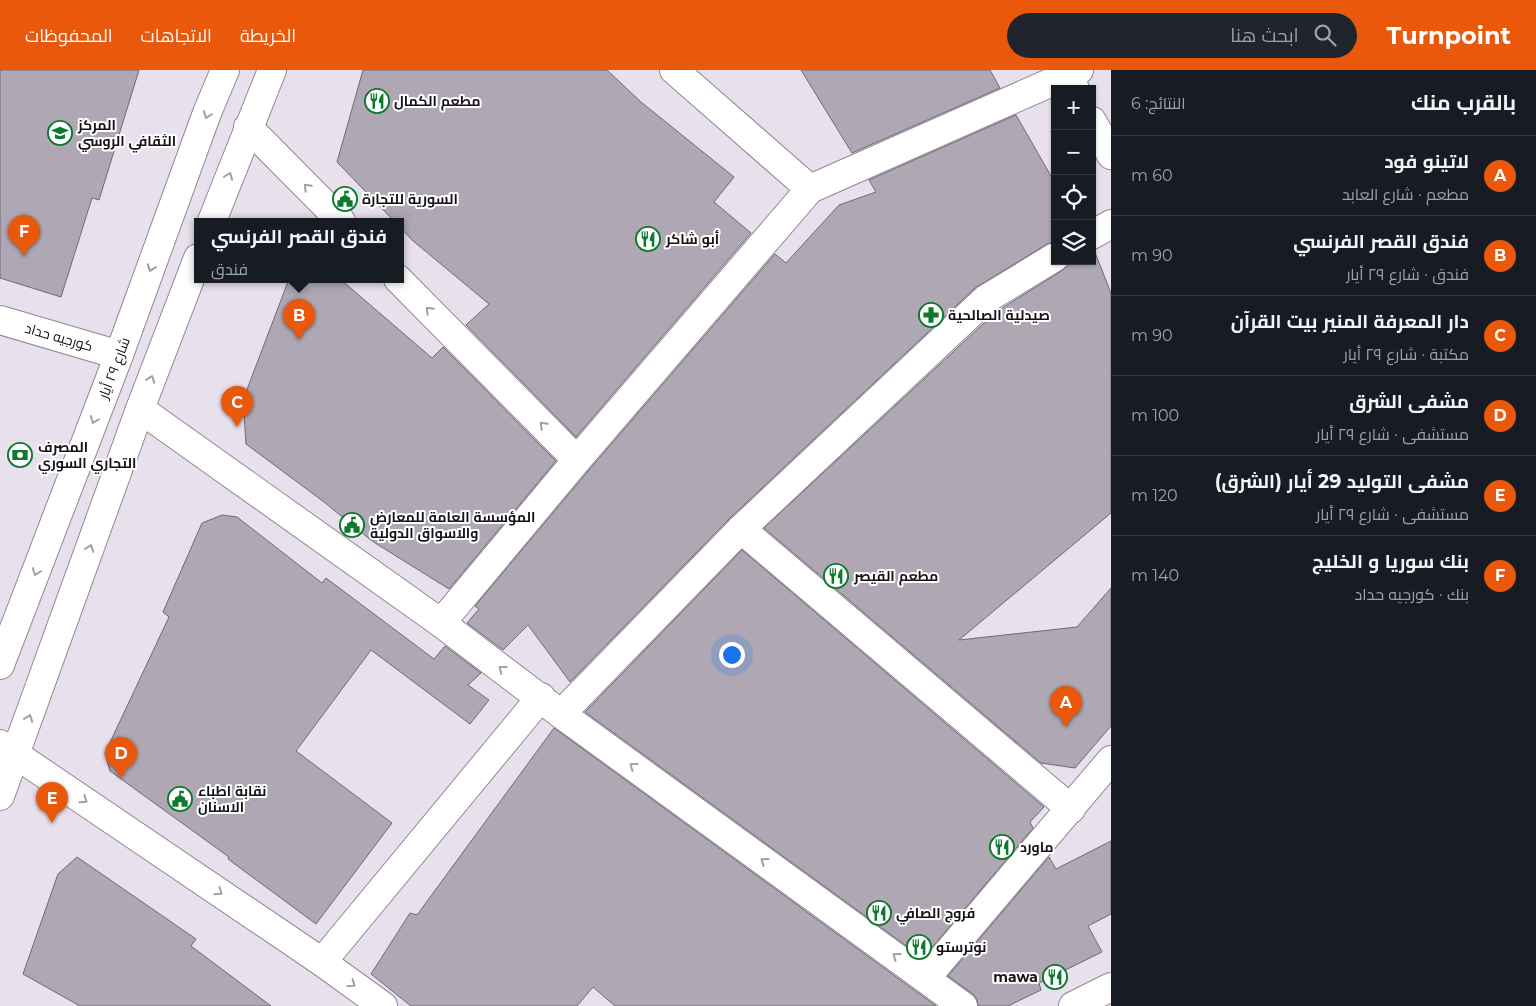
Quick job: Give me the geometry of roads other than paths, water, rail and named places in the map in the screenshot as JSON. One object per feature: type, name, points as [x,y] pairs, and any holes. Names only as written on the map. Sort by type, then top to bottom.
[{"type":"street","name":"شارع ٢٩ أيار","points":[[0,665],[119,355],[207,113],[225,70]]},
{"type":"street","points":[[213,218],[272,70]]},
{"type":"street","points":[[674,70],[810,189]]},
{"type":"street","points":[[442,623],[577,460],[810,189],[1072,76]]},
{"type":"street","points":[[248,127],[338,218]]},
{"type":"street","points":[[1096,127],[1111,155]]},
{"type":"street","points":[[1096,233],[1111,224]]},
{"type":"street","points":[[322,962],[551,706],[986,298],[1051,259]]},
{"type":"street","points":[[0,796],[8,749],[194,268]]},
{"type":"street","points":[[402,283],[577,460]]},
{"type":"street","name":"كورجيه حداد","points":[[0,320],[119,355]]},
{"type":"street","points":[[140,409],[442,623],[551,706],[963,1006]]},
{"type":"street","points":[[741,529],[1071,809]]},
{"type":"street","points":[[8,749],[322,962],[383,1006]]},
{"type":"street","points":[[926,978],[1111,760]]},
{"type":"street","points":[[1073,1006],[1111,987]]},
{"type":"place","name":"مطعم الكمال","points":[[377,101]]},
{"type":"place","name":"المركز الثقافي الروسي","points":[[60,133]]},
{"type":"place","name":"السورية للتجارة","points":[[345,199]]},
{"type":"place","name":"أبو شاكر","points":[[648,239]]},
{"type":"place","name":"بنك سوريا و الخليج","points":[[24,256]]},
{"type":"place","name":"صيدلية الصالحية","points":[[931,315]]},
{"type":"place","name":"فندق القصر الفرنسي","points":[[299,340]]},
{"type":"place","name":"دار المعرفة المنير بيت القرآن","points":[[237,427]]},
{"type":"place","name":"المصرف التجاري السوري","points":[[20,455]]},
{"type":"place","name":"المؤسسة العامة للمعارض والاسواق الدولية","points":[[352,525]]},
{"type":"place","name":"مطعم القيصر","points":[[836,576]]},
{"type":"place","name":"لاتينو فود","points":[[1066,727]]},
{"type":"place","name":"مشفى الشرق","points":[[121,778]]},
{"type":"place","name":"نقابة اطباء الاسنان","points":[[180,799]]},
{"type":"place","name":"مشفى التوليد 29 أيار (الشرق)","points":[[52,823]]},
{"type":"place","name":"ماورد","points":[[1002,847]]},
{"type":"place","name":"فروج الصافي","points":[[879,913]]},
{"type":"place","name":"نوترستو","points":[[919,947]]},
{"type":"place","name":"mawa","points":[[1055,977]]}]
